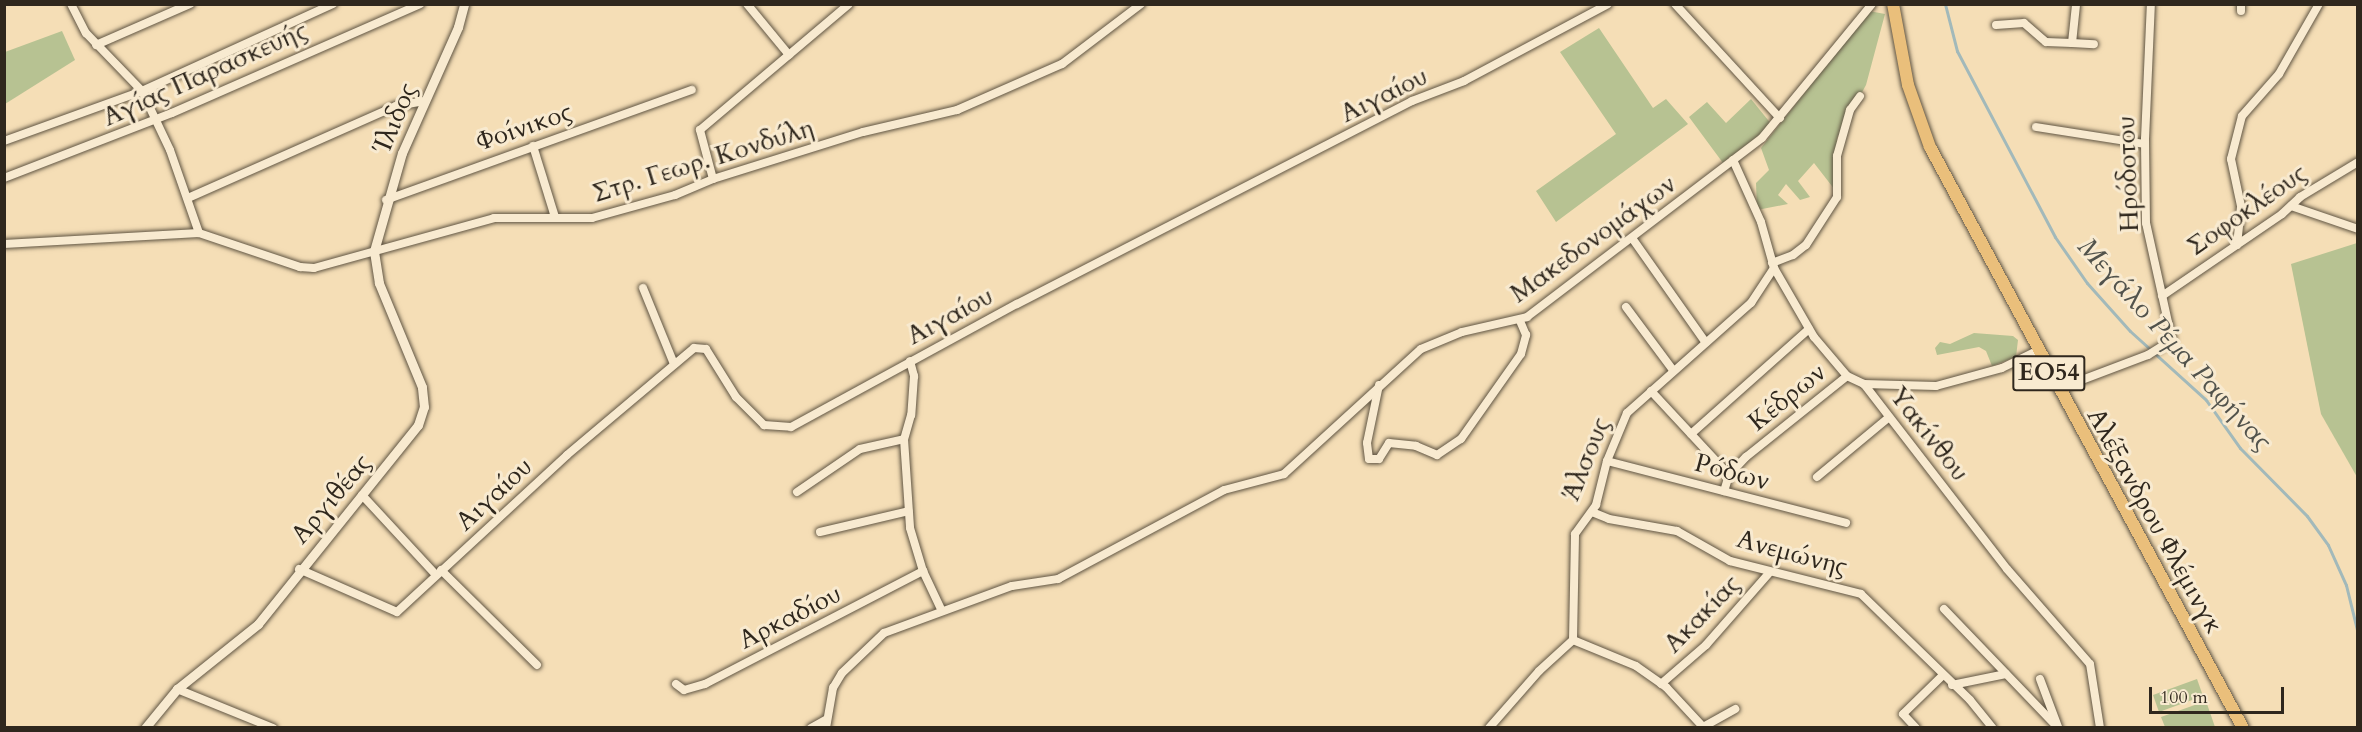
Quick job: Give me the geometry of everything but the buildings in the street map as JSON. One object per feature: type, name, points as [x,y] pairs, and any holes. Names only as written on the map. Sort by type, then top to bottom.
[{"type":"main road","name":"Αλέξανδρου Φλέμινγκ","points":[[1893,4],[1908,85],[1921,127],[2037,351],[2243,728]]},
{"type":"street","points":[[71,4],[96,45],[142,91],[156,119],[188,198],[199,233]]},
{"type":"street","points":[[96,45],[190,4]]},
{"type":"street","points":[[4,141],[142,91],[333,4]]},
{"type":"street","name":"Αγίας Παρασκευής","points":[[4,178],[156,119],[420,4]]},
{"type":"street","name":"Ίλιδος","points":[[374,251],[386,200],[464,4]]},
{"type":"street","points":[[747,4],[789,55]]},
{"type":"street","points":[[713,179],[700,130],[849,4]]},
{"type":"street","name":"Στρ. Γεωρ. Κονδύλη","points":[[4,244],[199,233],[300,267],[314,268],[494,218],[555,217],[575,220],[621,212],[713,179],[863,132],[957,110],[1062,64],[1141,4]]},
{"type":"street","name":"Αιγαίου","points":[[299,569],[397,612],[567,454],[694,348],[706,349],[736,397],[764,424],[777,428],[791,427],[910,362],[1412,101],[1464,81],[1608,4]]},
{"type":"street","points":[[1675,4],[1780,118]]},
{"type":"street","name":"Μακεδονομάχων","points":[[826,723],[833,688],[862,652],[884,633],[940,609],[1012,586],[1058,579],[1224,490],[1284,474],[1328,438],[1379,385],[1436,340],[1520,321],[1733,160],[1780,118],[1872,4]]},
{"type":"street","points":[[2073,43],[2076,4]]},
{"type":"street","name":"Ηρόδοτου","points":[[2058,390],[2148,355],[2172,340],[2146,223],[2145,144],[2151,4]]},
{"type":"street","points":[[2310,17],[2311,4]]},
{"type":"street","points":[[2237,245],[2241,206],[2231,159],[2232,146],[2242,116],[2279,74],[2319,4]]},
{"type":"street","points":[[1996,25],[2024,23],[2046,42],[2094,44]]},
{"type":"street","name":"Φοίνικος","points":[[386,200],[692,90]]},
{"type":"street","points":[[1773,265],[1793,255],[1806,245],[1837,197],[1837,156],[1852,106],[1860,96]]},
{"type":"street","points":[[188,198],[396,106],[425,101]]},
{"type":"street","points":[[2036,127],[2145,144]]},
{"type":"street","points":[[533,146],[555,217]]},
{"type":"street","name":"Υακίνθου","points":[[1733,160],[1761,222],[1773,265],[1809,329],[1847,376],[1864,384],[1888,418],[2007,568],[2090,664],[2100,728]]},
{"type":"street","name":"Σοφοκλέους","points":[[2162,296],[2358,162]]},
{"type":"street","points":[[2291,206],[2358,230]]},
{"type":"street","points":[[1632,238],[1707,343]]},
{"type":"street","name":"Αργιθέας","points":[[145,728],[177,689],[258,624],[299,569],[408,440],[424,407],[420,381],[379,283],[374,251]]},
{"type":"street","name":"Άλσους","points":[[1573,640],[1576,595],[1572,549],[1575,534],[1592,512],[1607,461],[1627,413],[1751,303],[1773,265]]},
{"type":"street","points":[[643,288],[674,364]]},
{"type":"street","points":[[1626,307],[1673,370]]},
{"type":"street","points":[[1379,385],[1367,443],[1369,459],[1379,459],[1385,445],[1391,443],[1437,455],[1461,439],[1521,354],[1526,335],[1520,321]]},
{"type":"street","points":[[1691,434],[1809,329]]},
{"type":"street","points":[[1864,384],[1936,386],[2002,368],[2037,351]]},
{"type":"street","points":[[910,362],[915,376],[911,415],[904,439],[909,511],[923,571],[940,609]]},
{"type":"street","name":"Κέδρων","points":[[1729,475],[1746,457],[1847,376]]},
{"type":"street","points":[[1651,391],[1729,475],[1724,490]]},
{"type":"street","points":[[1817,477],[1888,418]]},
{"type":"street","points":[[797,492],[860,449],[904,439]]},
{"type":"street","name":"Ρόδων","points":[[1607,461],[1846,523]]},
{"type":"street","points":[[362,495],[537,665]]},
{"type":"street","points":[[820,532],[909,511]]},
{"type":"street","name":"Ανεμώνης","points":[[1592,512],[1609,519],[1677,531],[1730,561],[1770,572],[1822,582],[1861,594],[1877,606],[1942,676],[1970,700],[1993,728]]},
{"type":"street","name":"Αρκαδίου","points":[[676,684],[684,690],[705,684],[923,571]]},
{"type":"street","name":"Ακακίας","points":[[1661,684],[1706,645],[1770,572]]},
{"type":"street","points":[[1944,609],[2006,674],[2017,682],[2041,712],[2058,727]]},
{"type":"street","points":[[1489,728],[1539,671],[1573,640],[1636,666],[1661,684],[1704,727],[1735,709]]},
{"type":"street","points":[[1952,686],[2006,674]]},
{"type":"street","points":[[1916,728],[1903,714],[1942,676]]},
{"type":"street","points":[[2040,679],[2058,727]]},
{"type":"street","points":[[177,689],[273,728]]},
{"type":"street","points":[[811,728],[826,723]]},
{"type":"green space","points":[[1869,11],[1885,14],[1866,85],[1837,138],[1835,190],[1814,163],[1798,181],[1810,197],[1800,200],[1786,184],[1778,195],[1788,204],[1757,210],[1756,183],[1769,170],[1761,148]]},
{"type":"green space","points":[[1599,28],[1653,108],[1666,99],[1688,124],[1556,222],[1536,191],[1616,134],[1560,52]]},
{"type":"green space","points":[[62,31],[75,60],[5,104],[5,52]]},
{"type":"green space","points":[[1751,99],[1772,125],[1723,163],[1689,117],[1707,102],[1726,123]]},
{"type":"green space","points":[[2358,243],[2357,477],[2321,414],[2291,264]]},
{"type":"green space","points":[[1974,333],[2013,336],[2018,340],[2016,357],[1992,366],[1986,351],[1979,347],[1937,355],[1935,348],[1940,342],[1950,344]]},
{"type":"green space","points":[[2197,679],[2203,696],[2159,712],[2153,695]]},
{"type":"green space","points":[[2206,701],[2215,727],[2165,727],[2161,717]]},
{"type":"waterway","name":"Μεγάλο Ρέμα Ραφήνας","points":[[1945,4],[1957,51],[2055,237],[2087,283],[2130,331],[2206,400],[2240,448],[2307,516],[2328,545],[2346,585],[2358,634]]}]
